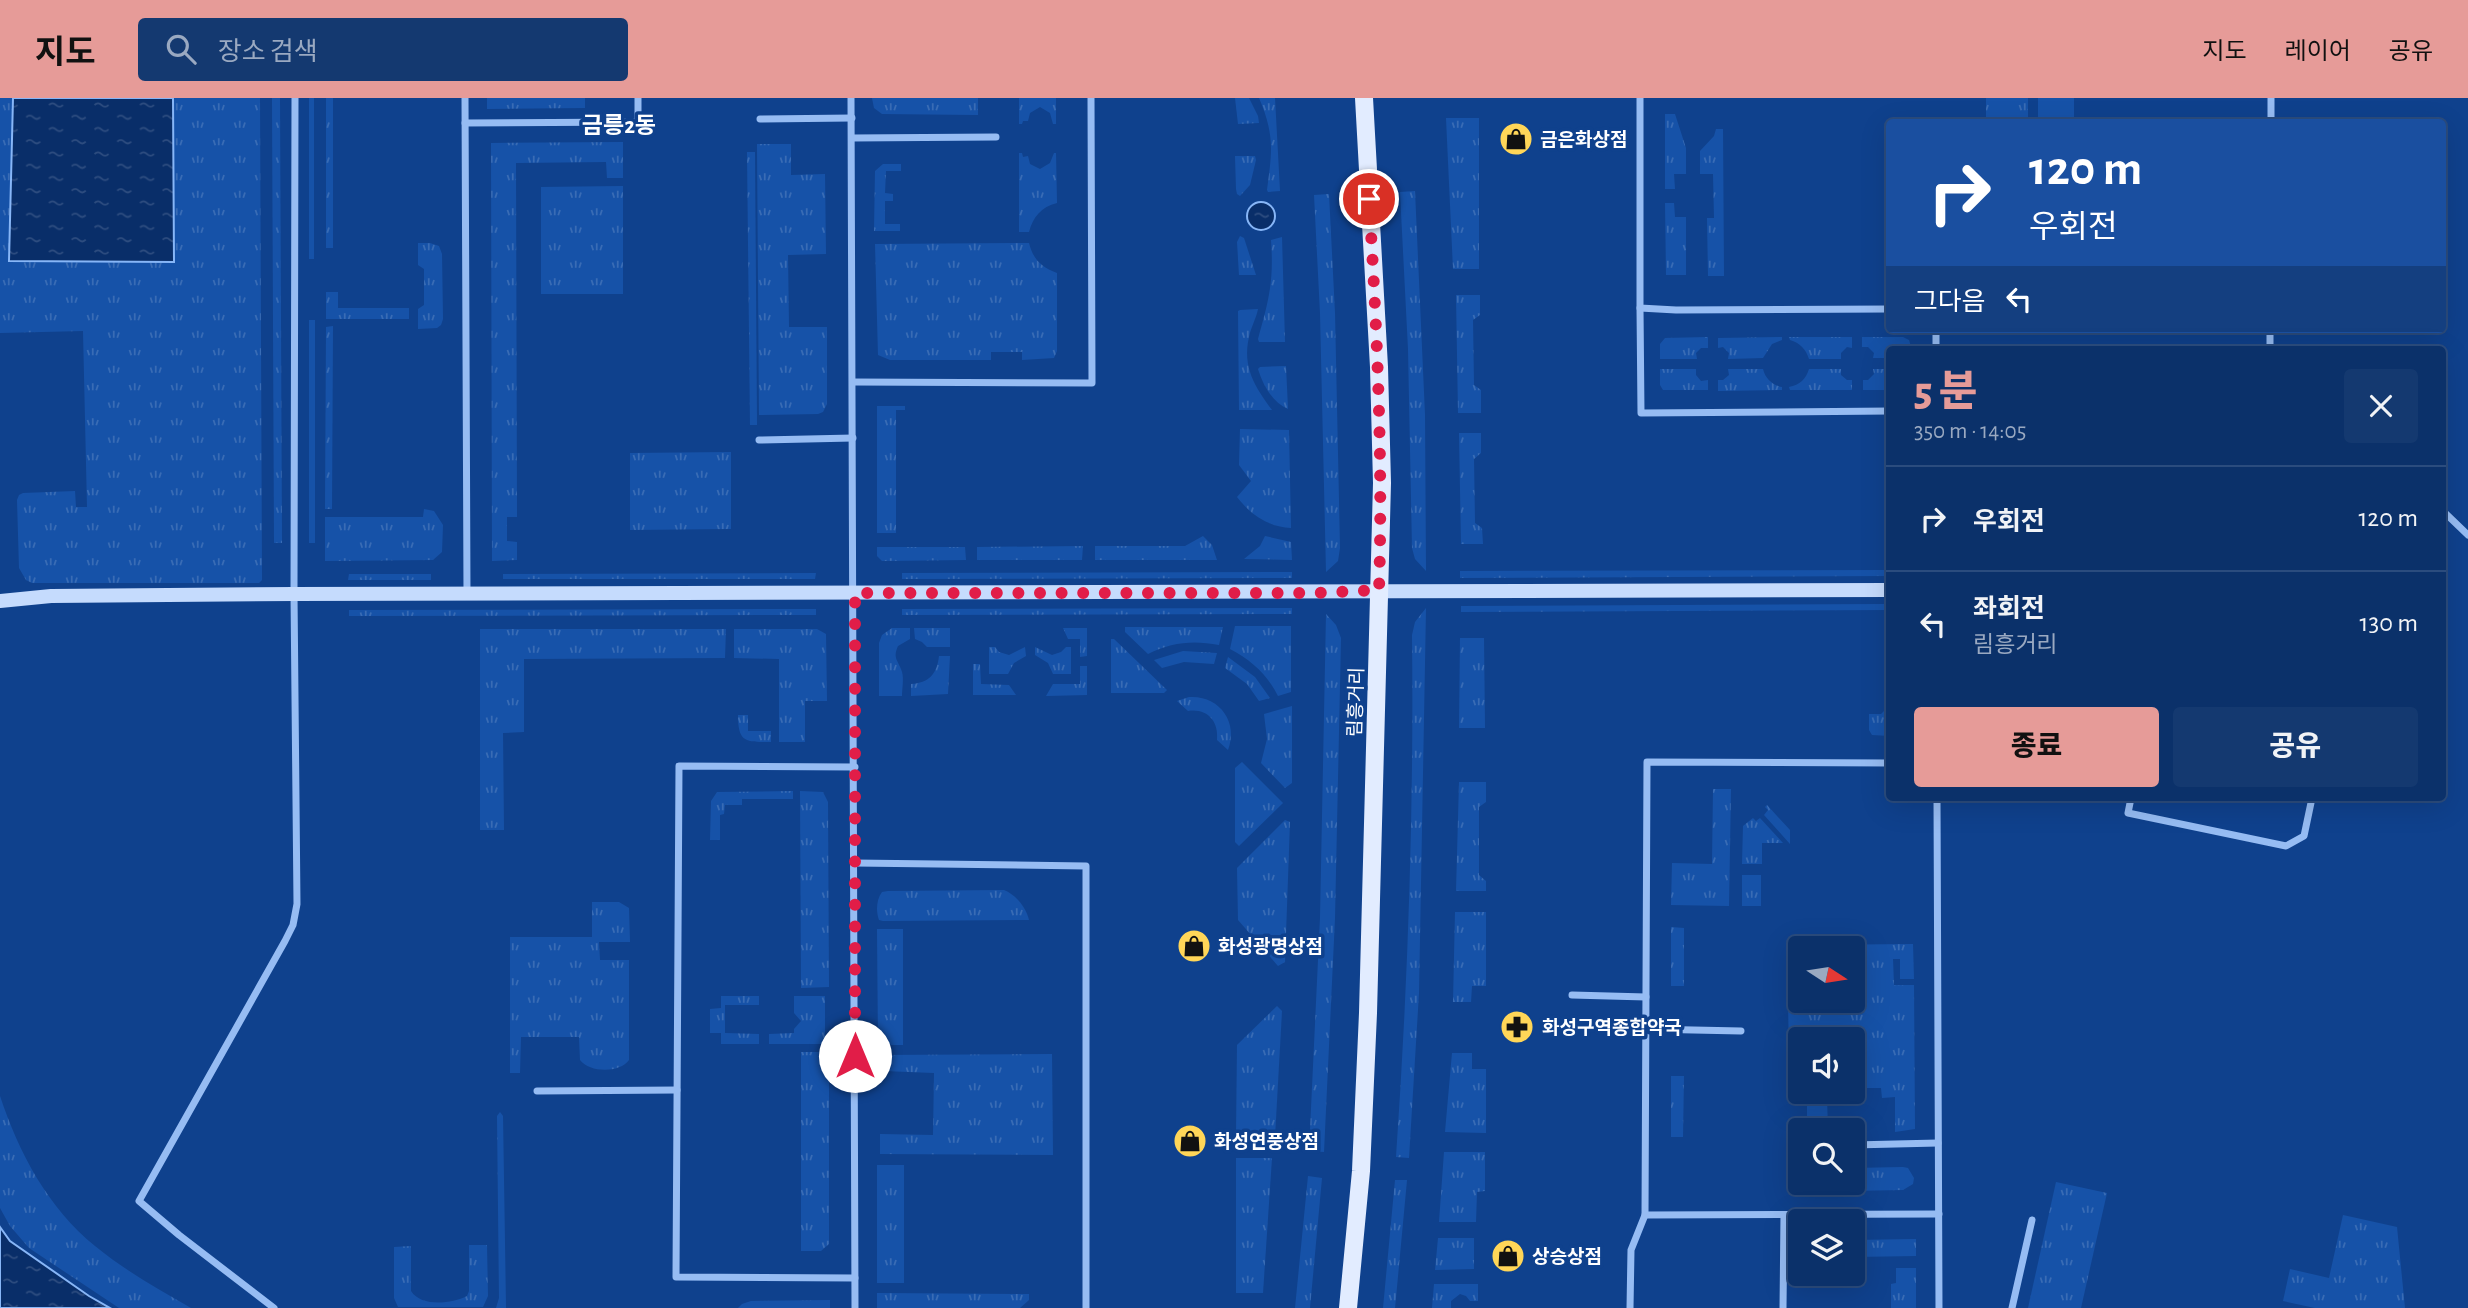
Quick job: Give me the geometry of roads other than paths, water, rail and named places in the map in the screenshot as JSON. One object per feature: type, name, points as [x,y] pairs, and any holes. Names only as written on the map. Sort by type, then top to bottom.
[{"type":"main road","name":"림흥거리","points":[[1348,1308],[1361,1171],[1368,1013],[1382,483],[1379,367],[1364,98]]},
{"type":"street","points":[[274,1308],[178,1235],[139,1201],[293,925],[297,904],[294,594],[295,98]]},
{"type":"street","points":[[465,98],[467,594]]},
{"type":"street","points":[[465,123],[638,122],[638,98]]},
{"type":"street","points":[[851,98],[855,593],[855,1308]]},
{"type":"street","points":[[853,382],[1092,383],[1091,98]]},
{"type":"street","points":[[1640,98],[1641,413],[1886,411]]},
{"type":"street","points":[[2271,98],[2271,119]]},
{"type":"street","points":[[760,119],[852,118]]},
{"type":"street","points":[[852,138],[996,137]]},
{"type":"street","points":[[1640,308],[1886,309]]},
{"type":"street","points":[[759,440],[853,438]]},
{"type":"street","points":[[2446,514],[2468,535]]},
{"type":"street","points":[[0,601],[51,596],[294,594],[1886,590]]},
{"type":"street","points":[[1630,1308],[1631,1250],[1645,1215],[1647,762],[1886,763]]},
{"type":"street","points":[[855,766],[679,766],[676,1277],[855,1278]]},
{"type":"street","points":[[1937,801],[1939,1308]]},
{"type":"street","points":[[2130,801],[2128,813],[2286,846],[2304,836],[2311,801]]},
{"type":"street","points":[[855,863],[1086,866],[1086,1308]]},
{"type":"street","points":[[1572,995],[1646,996]]},
{"type":"street","points":[[1646,1029],[1741,1031]]},
{"type":"street","points":[[537,1091],[677,1090]]},
{"type":"street","points":[[1865,1144],[1938,1143]]},
{"type":"street","points":[[1783,1308],[1784,1214]]},
{"type":"street","points":[[1645,1215],[1939,1214]]},
{"type":"street","points":[[2012,1308],[2032,1220]]},
{"type":"water","points":[[13,98],[173,98],[174,262],[9,261]]},
{"type":"water","points":[[1261,202],[1271,206],[1275,216],[1271,226],[1261,230],[1251,226],[1247,216],[1251,206]]},
{"type":"water","points":[[0,1227],[10,1241],[110,1308],[0,1308]]},
{"type":"place","name":"금은화상점","points":[[1516,139]]},
{"type":"place","name":"화성광명상점","points":[[1194,946]]},
{"type":"place","name":"화성구역종합약국","points":[[1517,1027]]},
{"type":"place","name":"화성연풍상점","points":[[1190,1141]]},
{"type":"place","name":"상승상점","points":[[1508,1256]]},
{"type":"district","name":"금릉2동","points":[[619,125]]}]
